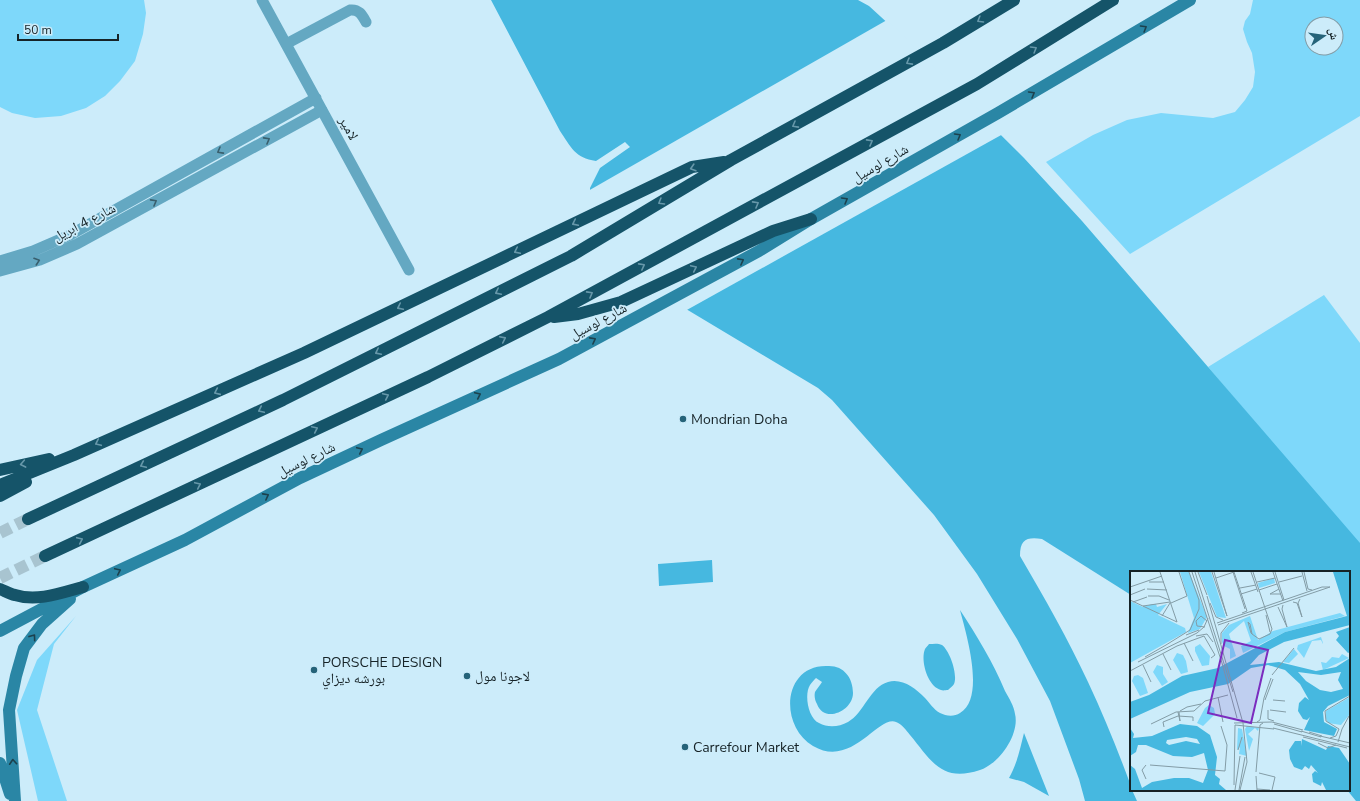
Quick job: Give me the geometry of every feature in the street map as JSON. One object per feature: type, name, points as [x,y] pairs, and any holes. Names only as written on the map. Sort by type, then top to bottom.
[{"type":"highway","points":[[28,519],[283,400],[571,256],[731,160],[943,43],[1014,0]]},
{"type":"highway","name":"شارع لوسيل","points":[[45,556],[428,377],[548,317],[977,84],[1113,0]]},
{"type":"highway","points":[[0,485],[304,353],[692,167],[731,160]]},
{"type":"highway","points":[[548,317],[578,314],[620,302],[773,231],[811,219]]},
{"type":"highway","points":[[0,470],[74,454]]},
{"type":"highway","points":[[0,496],[74,454]]},
{"type":"highway","points":[[0,590],[16,596],[34,598],[51,596],[83,587]]},
{"type":"street","name":"لامير","points":[[262,0],[409,270]]},
{"type":"street","name":"شارع لوسيل","points":[[0,631],[83,587],[185,540],[300,478],[388,436],[558,359],[759,252],[811,219],[998,113],[1190,0]]},
{"type":"street","points":[[286,44],[350,10],[360,12],[366,22]]},
{"type":"street","name":"شارع 4 ابريل","points":[[0,261],[52,244],[316,98]]},
{"type":"street","name":"شارع 4 ابريل","points":[[0,271],[40,260],[77,244],[322,110]]},
{"type":"street","points":[[170,179],[177,190]]},
{"type":"street","points":[[15,801],[9,710],[24,648],[42,624],[83,587]]},
{"type":"street","points":[[0,763],[12,801]]},
{"type":"shaded area","points":[[0,0],[144,0],[146,13],[143,34],[135,61],[120,81],[105,96],[86,108],[61,116],[35,118],[12,113],[0,107]]},
{"type":"shaded area","points":[[491,0],[858,0],[869,6],[1024,158],[1082,221],[1360,543],[1360,801],[1356,801],[1348,791],[1350,791],[1350,571],[1130,571],[1130,594],[1042,539],[1032,538],[1025,540],[1021,546],[1020,556],[1056,618],[1088,682],[1116,747],[1130,783],[1130,791],[1132,791],[1137,801],[1085,801],[1079,779],[1050,701],[1017,639],[977,574],[934,515],[832,400],[818,388],[656,291],[590,205],[590,188],[600,168],[630,147],[625,142],[596,161],[589,160],[574,151],[560,131]]},
{"type":"shaded area","points":[[1253,0],[1360,0],[1360,116],[1130,254],[1046,162],[1093,135],[1127,120],[1161,113],[1213,118],[1235,112],[1253,87],[1255,72],[1252,53],[1243,29],[1245,21],[1250,14]]},
{"type":"shaded area","points":[[1324,295],[1360,343],[1360,546],[1208,367]]},
{"type":"shaded area","points":[[712,560],[713,582],[659,586],[658,564]]},
{"type":"shaded area","points":[[960,610],[990,659],[1014,711],[1016,722],[1011,739],[1001,755],[994,762],[980,770],[967,773],[956,774],[946,771],[938,767],[924,753],[904,727],[896,722],[889,722],[881,726],[852,747],[840,751],[827,751],[813,746],[802,736],[794,724],[791,711],[791,697],[794,684],[802,674],[814,668],[829,666],[839,668],[847,674],[853,688],[852,699],[848,705],[838,713],[831,714],[821,710],[816,703],[815,692],[822,682],[816,678],[812,682],[807,694],[808,706],[812,716],[822,725],[834,726],[848,722],[854,718],[876,689],[888,682],[893,681],[898,681],[913,687],[933,708],[940,713],[950,716],[960,713],[968,705],[972,694],[973,680],[972,664]]},
{"type":"shaded area","points":[[76,616],[54,644],[37,710],[67,801],[38,801],[17,710],[37,660]]},
{"type":"shaded area","points":[[929,644],[942,645],[948,652],[954,669],[955,680],[954,685],[948,690],[936,688],[926,673],[924,666],[924,654],[925,649]]},
{"type":"shaded area","points":[[1024,733],[1049,796],[1024,782],[1009,778],[1020,751]]},
{"type":"pier","points":[[887,20],[1003,134],[685,311],[655,292],[595,223],[589,206],[588,191]]},
{"type":"tunnel","points":[[0,533],[28,519]]},
{"type":"tunnel","points":[[0,578],[45,556]]},
{"type":"place","name":"Mondrian Doha","points":[[683,419]]},
{"type":"place","name":"PORSCHE DESIGN بورشه ديزاي","points":[[314,670]]},
{"type":"place","name":"لاجونا مول","points":[[467,676]]},
{"type":"place","name":"Carrefour Market","points":[[685,747]]}]
